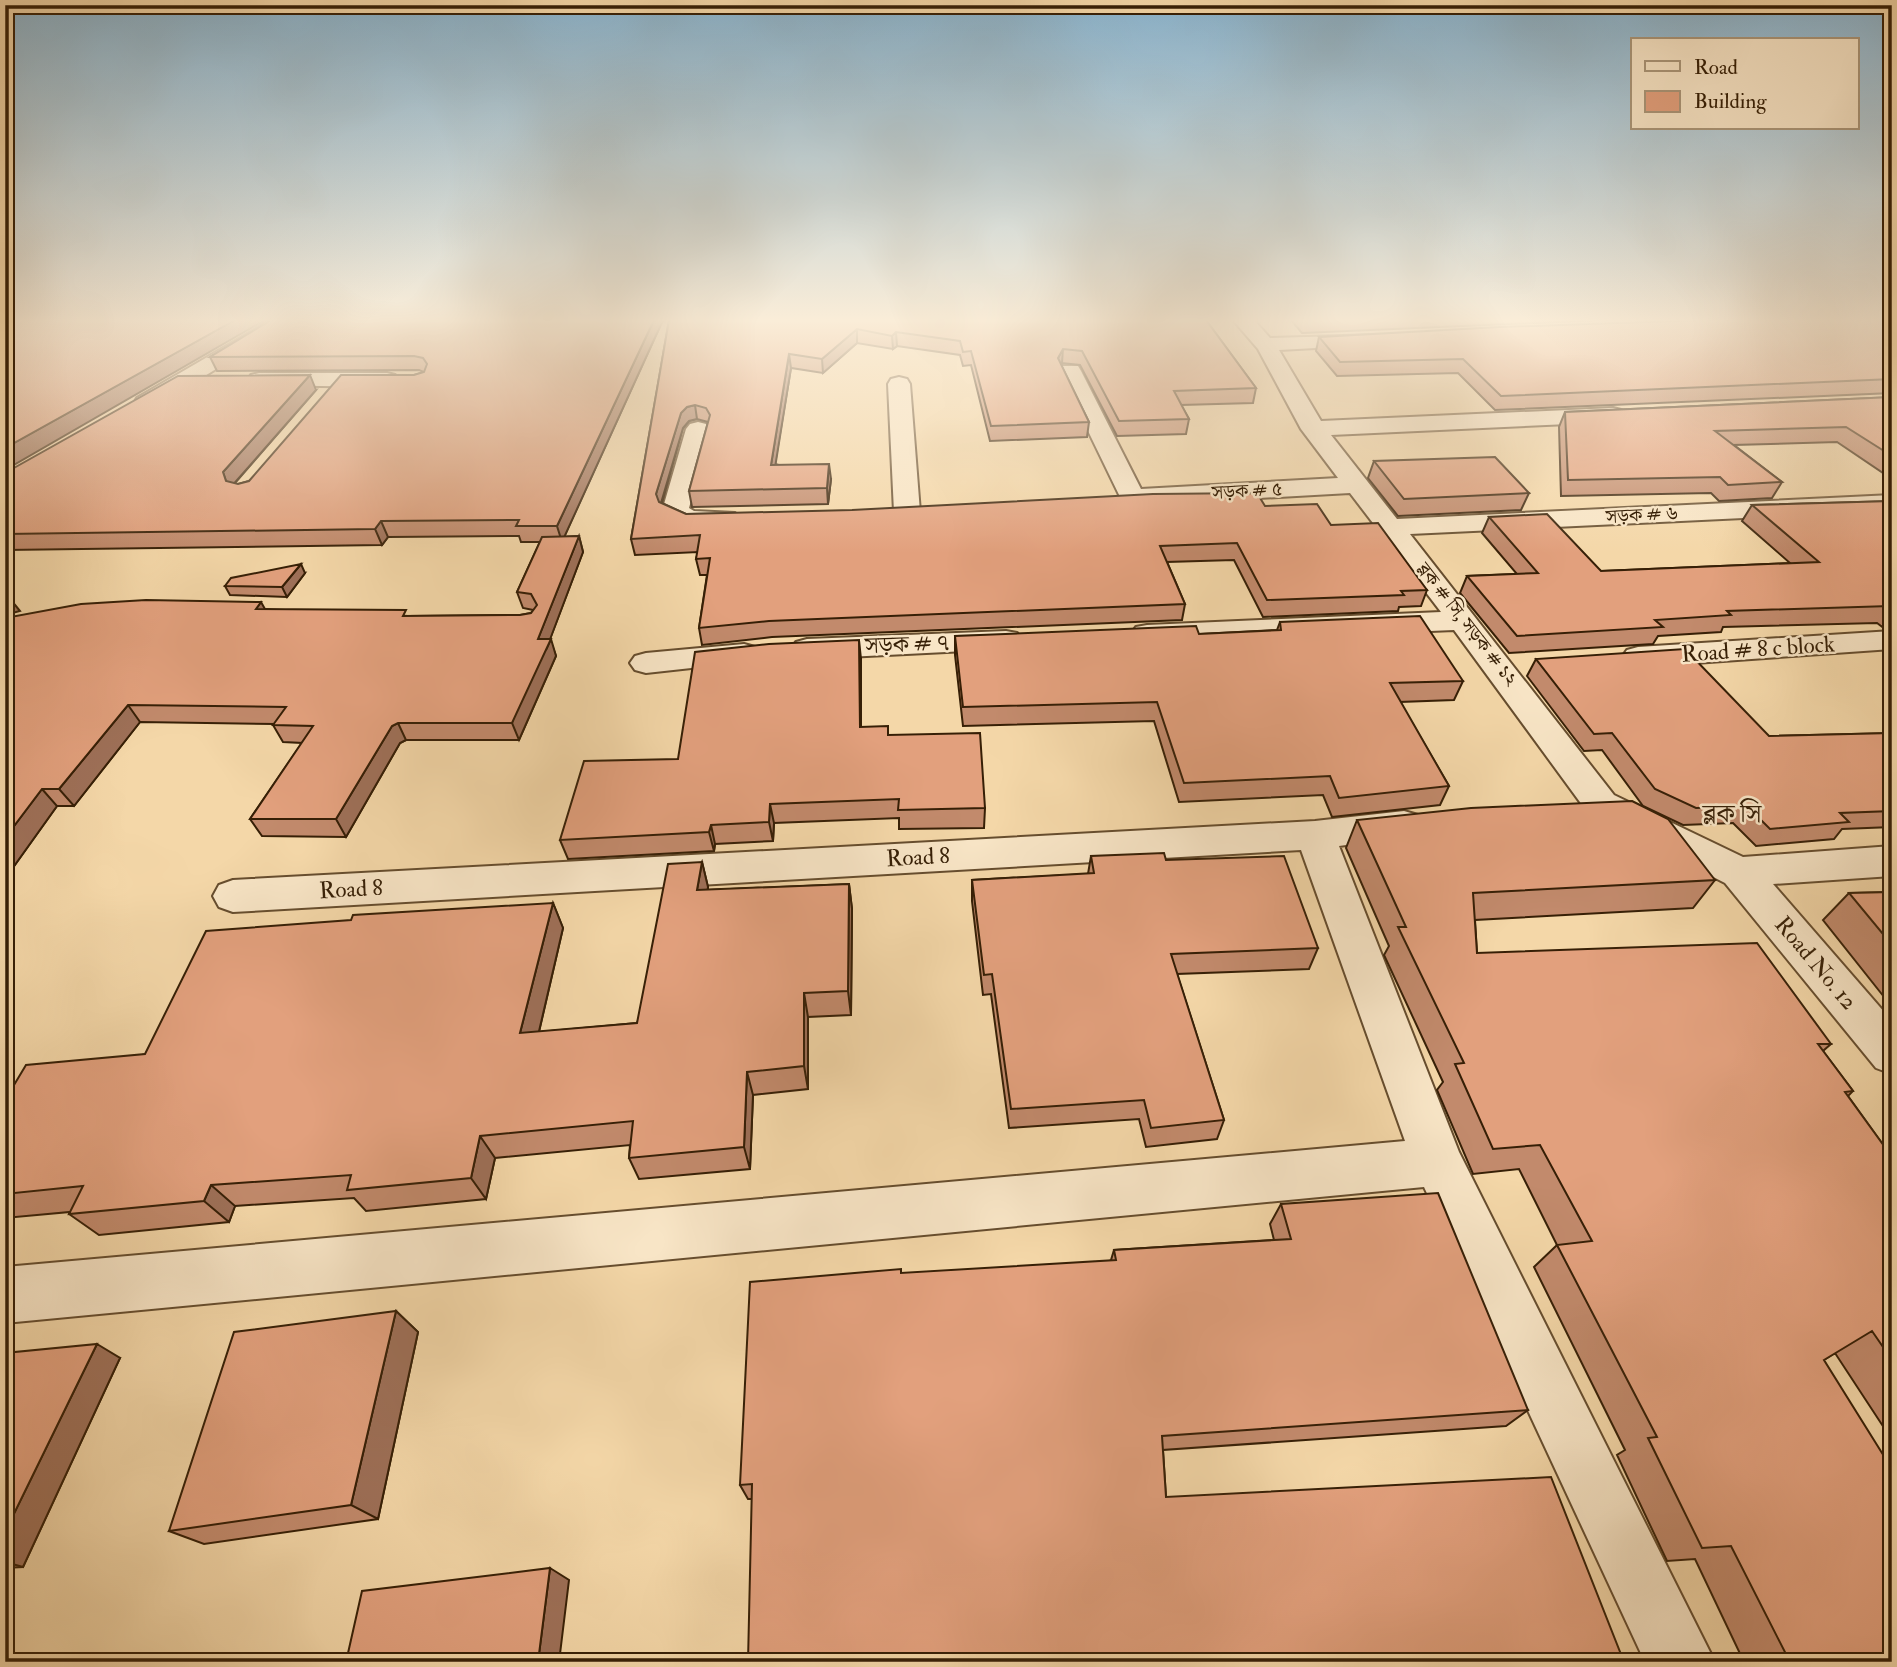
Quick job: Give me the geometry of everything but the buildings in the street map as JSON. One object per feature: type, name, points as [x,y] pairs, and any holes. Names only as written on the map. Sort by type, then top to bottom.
[{"type":"street","points":[[125,414],[153,398]]},
{"type":"street","points":[[880,513],[918,511],[901,398]]},
{"type":"street","points":[[1083,398],[1132,497]]},
{"type":"street","name":"ব্লক # সি, সড়ক # ১২","points":[[1295,398],[1313,429],[1499,666],[1601,804],[1740,872]]},
{"type":"street","points":[[1313,429],[1630,414]]},
{"type":"street","points":[[698,429],[676,511],[689,519],[747,518]]},
{"type":"street","name":"সড়ক # ৫","points":[[1105,499],[1356,485]]},
{"type":"street","name":"সড়ক # ৬","points":[[1392,527],[1892,503]]},
{"type":"street","points":[[1117,635],[1463,620]]},
{"type":"street","name":"সড়ক # ৭","points":[[646,663],[772,650],[1034,639]]},
{"type":"street","name":"Road # 8 c block","points":[[1608,659],[1892,640]]},
{"type":"street","points":[[1499,666],[1540,663]]},
{"type":"street","points":[[1560,809],[1601,804]]},
{"type":"street","name":"Road 8","points":[[233,896],[1315,835],[1438,822]]},
{"type":"street","points":[[1315,835],[1438,1163],[1681,1662]]},
{"type":"street","points":[[1740,872],[1892,861]]},
{"type":"street","name":"Road No. 12","points":[[1740,872],[1892,1054]]},
{"type":"street","points":[[5,1294],[1438,1163]]},
{"type":"district","name":"ব্লক সি","points":[[1732,814]]}]
